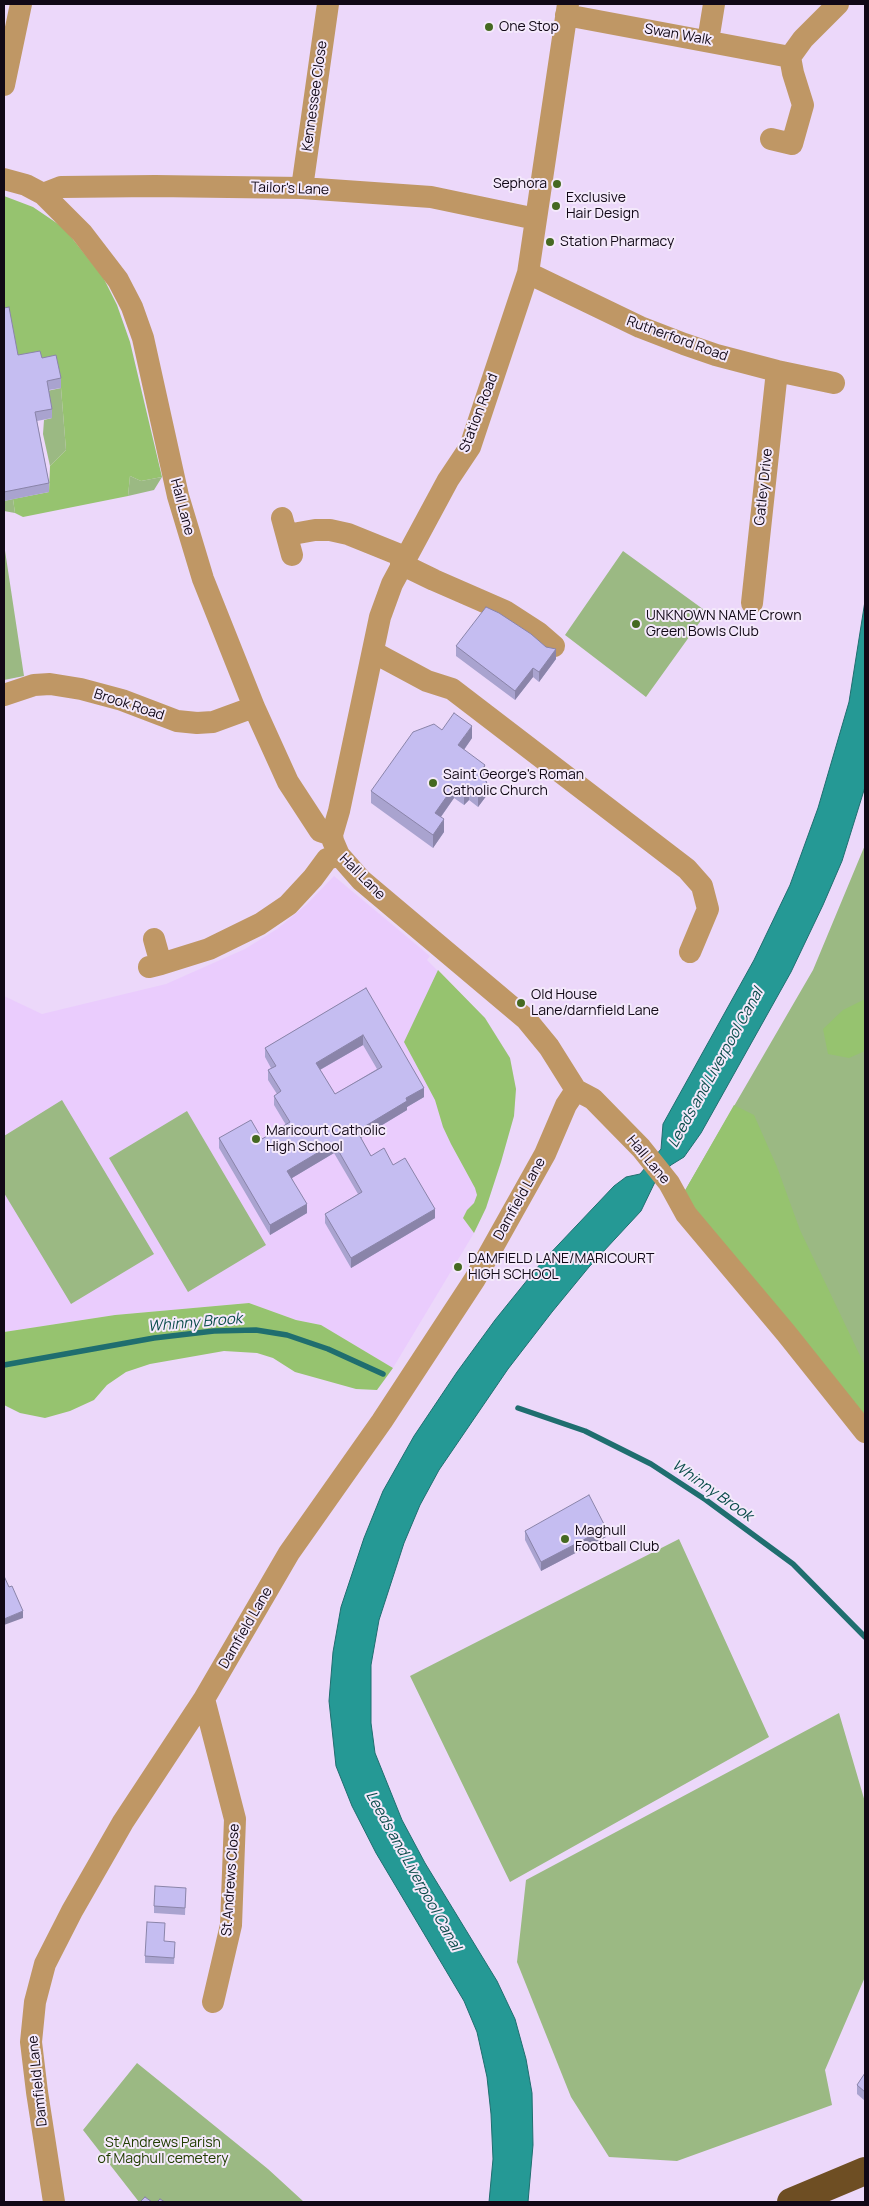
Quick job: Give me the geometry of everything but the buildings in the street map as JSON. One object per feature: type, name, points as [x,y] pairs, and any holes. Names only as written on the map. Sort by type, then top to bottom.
[{"type":"highway","points":[[791,2202],[865,2171]]},
{"type":"street","points":[[4,85],[21,4]]},
{"type":"street","name":"Kennessee Close","points":[[302,188],[328,4]]},
{"type":"street","points":[[708,41],[714,4]]},
{"type":"street","points":[[771,139],[792,144],[800,122],[803,105],[790,58],[803,40],[838,4]]},
{"type":"street","name":"Swan Walk","points":[[567,9],[790,58]]},
{"type":"street","name":"Station Road","points":[[335,845],[339,811],[380,617],[403,560],[470,447],[528,273],[567,9]]},
{"type":"street","name":"Hall Lane","points":[[4,179],[26,185],[43,194],[62,211],[102,257],[118,280],[132,307],[143,338],[186,526],[203,579],[254,707],[288,782],[304,809],[320,831],[335,845],[367,886],[526,1019],[549,1047],[576,1090],[592,1099],[641,1148],[663,1176],[686,1214],[786,1333],[865,1432]]},
{"type":"street","name":"Tailor's Lane","points":[[43,194],[61,188],[155,186],[302,188],[431,197],[536,219]]},
{"type":"street","name":"Rutherford Road","points":[[528,273],[640,327],[716,355],[834,383]]},
{"type":"street","name":"Gatley Drive","points":[[752,603],[777,371]]},
{"type":"street","points":[[287,536],[315,530],[330,530],[348,534],[403,560],[434,580],[505,611],[540,633],[554,646]]},
{"type":"street","points":[[373,652],[427,681],[452,689],[687,868],[702,886],[708,909],[690,952]]},
{"type":"street","name":"Brook Road","points":[[4,694],[34,685],[50,684],[81,689],[122,700],[177,721],[197,723],[213,722],[254,707]]},
{"type":"street","points":[[154,938],[155,966],[209,949],[260,924],[288,904],[313,878],[335,845]]},
{"type":"street","name":"Damfield Lane","points":[[54,2202],[36,2092],[31,2042],[35,2002],[45,1964],[72,1911],[123,1822],[204,1699],[289,1553],[382,1421],[475,1279],[545,1154],[566,1105],[576,1090]]},
{"type":"street","name":"St Andrews Close","points":[[204,1699],[236,1819],[231,1925],[213,2002]]},
{"type":"shaded area","points":[[4,196],[33,207],[64,228],[103,277],[117,305],[130,342],[162,477],[141,481],[130,476],[128,496],[23,517],[15,513],[13,499],[49,492],[50,466],[66,450],[61,388],[56,365],[18,365],[4,317]]},
{"type":"shaded area","name":"Maricourt Catholic High School","points":[[334,876],[430,956],[427,960],[485,1018],[510,1058],[516,1089],[514,1116],[486,1208],[474,1233],[393,1368],[321,1325],[296,1320],[249,1303],[115,1315],[4,1332],[4,996],[42,1014],[166,984],[245,949],[277,929],[306,905]]},
{"type":"shaded area","points":[[438,970],[485,1018],[510,1058],[516,1089],[514,1116],[501,1162],[486,1208],[474,1233],[463,1218],[467,1210],[474,1203],[477,1195],[475,1188],[443,1127],[435,1100],[404,1042]]},
{"type":"shaded area","points":[[865,999],[865,1051],[849,1058],[828,1054],[823,1029],[843,1010]]},
{"type":"shaded area","points":[[734,1105],[754,1115],[777,1167],[800,1230],[865,1366],[865,1415],[683,1194]]},
{"type":"shaded area","points":[[249,1303],[296,1320],[321,1325],[393,1368],[377,1390],[356,1389],[295,1372],[273,1358],[257,1353],[224,1351],[150,1364],[126,1372],[107,1385],[94,1400],[70,1411],[45,1418],[20,1413],[4,1405],[4,1332],[115,1315]]},
{"type":"green space","points":[[61,388],[66,450],[50,466],[43,434],[44,420],[52,418],[47,391]]},
{"type":"green space","points":[[130,476],[141,481],[162,477],[154,490],[128,496]]},
{"type":"green space","points":[[13,499],[15,513],[4,511],[4,501]]},
{"type":"green space","points":[[4,544],[24,676],[4,680]]},
{"type":"green space","name":"UNKNOWN NAME Crown Green Bowls Club","points":[[623,551],[707,612],[646,697],[565,635]]},
{"type":"green space","points":[[865,845],[865,1415],[683,1194],[813,970]]},
{"type":"green space","points":[[62,1100],[154,1254],[71,1304],[4,1193],[4,1136]]},
{"type":"green space","points":[[187,1111],[266,1245],[188,1292],[109,1158]]},
{"type":"green space","points":[[679,1539],[769,1737],[510,1882],[410,1676]]},
{"type":"green space","points":[[839,1713],[865,1802],[865,1977],[825,2070],[832,2105],[677,2161],[609,2157],[571,2097],[517,1962],[526,1880]]},
{"type":"green space","name":"St Andrews Parish of Maghull cemetery","points":[[137,2063],[268,2169],[304,2202],[139,2202],[83,2130]]},
{"type":"water","name":"Leeds and Liverpool Canal","points":[[865,601],[865,787],[842,861],[823,905],[791,972],[701,1133],[684,1157],[671,1165],[655,1182],[641,1211],[589,1267],[552,1312],[508,1369],[439,1470],[420,1505],[404,1543],[379,1620],[371,1665],[371,1723],[375,1753],[402,1820],[425,1863],[497,1981],[515,2019],[526,2059],[532,2093],[533,2145],[528,2202],[489,2202],[493,2159],[491,2114],[487,2077],[477,2032],[464,2001],[376,1853],[352,1806],[336,1766],[329,1701],[333,1652],[341,1607],[364,1538],[383,1491],[414,1436],[457,1372],[495,1320],[541,1263],[614,1186],[626,1177],[640,1174],[661,1149],[663,1124],[754,960],[790,885],[818,808],[849,702]]},
{"type":"waterway","name":"Whinny Brook","points":[[4,1365],[154,1338],[214,1331],[256,1330],[287,1335],[328,1349],[383,1374]]},
{"type":"waterway","name":"Whinny Brook","points":[[518,1408],[585,1431],[651,1464],[706,1500],[793,1564],[865,1637]]},
{"type":"place","name":"One Stop","points":[[489,27]]},
{"type":"place","name":"Sephora","points":[[557,184]]},
{"type":"place","name":"Exclusive Hair Design","points":[[556,206]]},
{"type":"place","name":"Station Pharmacy","points":[[550,242]]},
{"type":"place","name":"UNKNOWN NAME Crown Green Bowls Club","points":[[636,624]]},
{"type":"place","name":"Saint George's Roman Catholic Church","points":[[433,783]]},
{"type":"place","name":"Old House Lane/darnfield Lane","points":[[521,1003]]},
{"type":"place","name":"Maricourt Catholic High School","points":[[256,1139]]},
{"type":"place","name":"DAMFIELD LANE/MARICOURT HIGH SCHOOL","points":[[458,1267]]},
{"type":"place","name":"Maghull Football Club","points":[[565,1539]]}]
